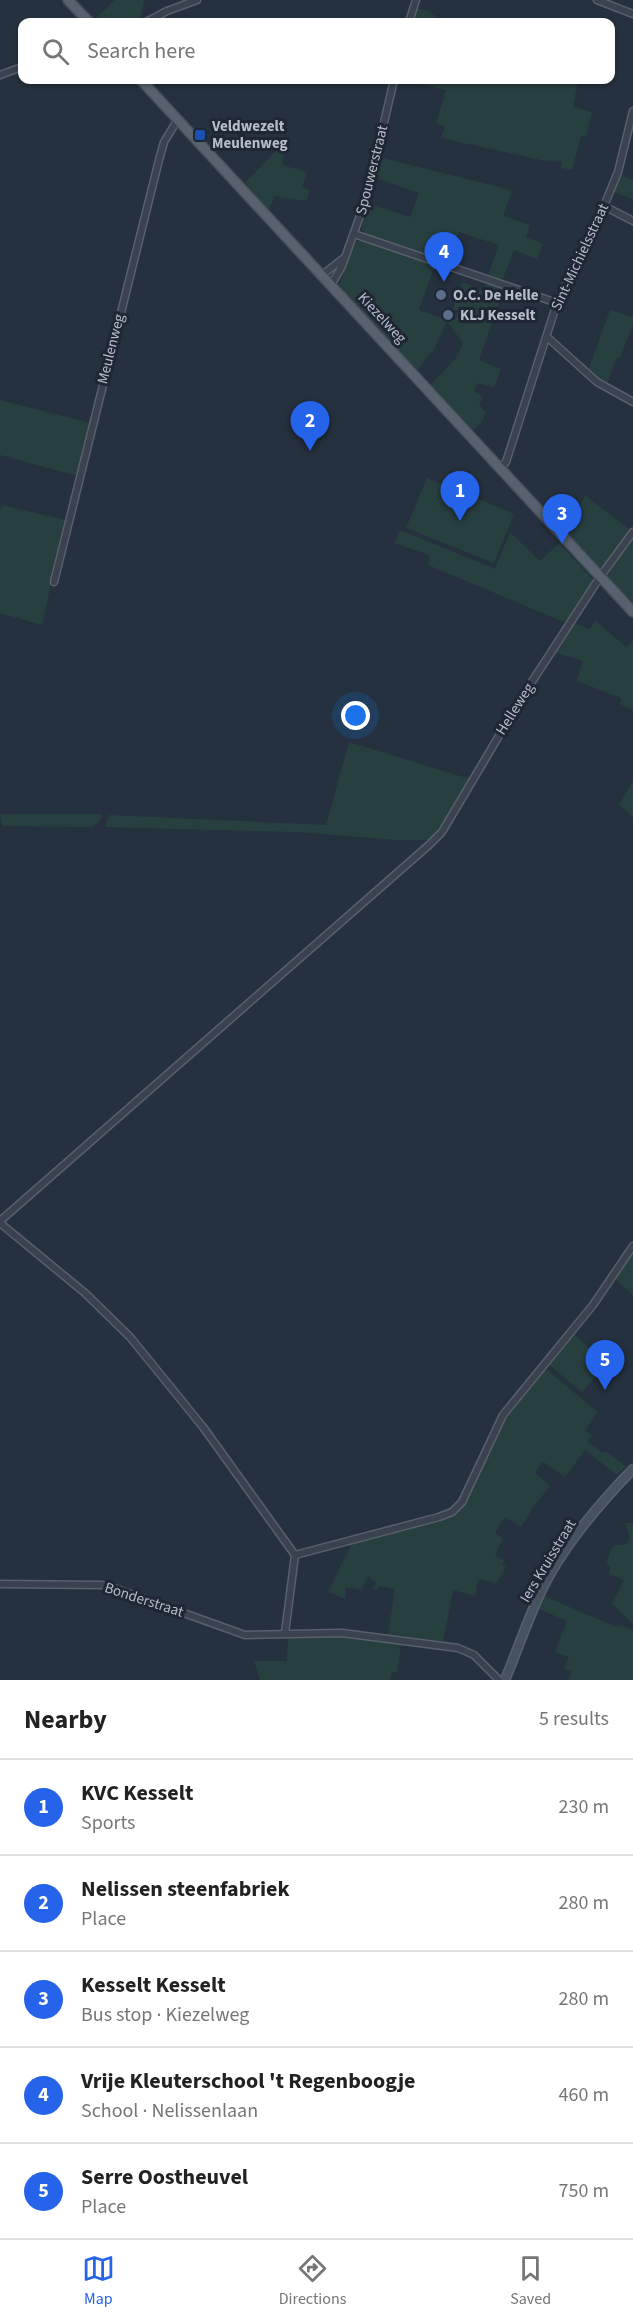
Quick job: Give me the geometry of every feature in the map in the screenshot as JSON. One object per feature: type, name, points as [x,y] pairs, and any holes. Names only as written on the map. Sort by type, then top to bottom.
[{"type":"main road","points":[[68,0],[84,18]]},
{"type":"main road","name":"Kiezelweg","points":[[145,84],[633,612]]},
{"type":"street","points":[[154,18],[197,0]]},
{"type":"street","points":[[410,18],[416,0]]},
{"type":"street","points":[[597,0],[633,14]]},
{"type":"street","points":[[0,75],[18,68]]},
{"type":"street","name":"Spouwerstraat","points":[[331,285],[342,266],[366,198],[393,84]]},
{"type":"street","name":"Sint-Michielsstraat","points":[[500,468],[506,462],[557,303],[618,172],[632,115]]},
{"type":"street","name":"Meulenweg","points":[[54,582],[159,160],[164,142],[178,119]]},
{"type":"street","points":[[604,206],[633,221]]},
{"type":"street","points":[[354,234],[557,303]]},
{"type":"street","name":"Spouwerstraat","points":[[322,275],[344,258]]},
{"type":"street","points":[[547,337],[597,382],[633,402]]},
{"type":"street","name":"Helleweg","points":[[0,1222],[432,842],[451,820],[490,748],[600,577],[633,532]]},
{"type":"street","points":[[0,1222],[85,1293],[130,1337],[203,1427],[295,1555],[285,1633]]},
{"type":"street","points":[[295,1555],[439,1517],[458,1507],[503,1415],[593,1305],[633,1246]]},
{"type":"street","name":"Iers Kruisstraat","points":[[506,1680],[539,1596],[571,1542],[604,1500],[633,1469]]},
{"type":"street","name":"Bonderstraat","points":[[0,1584],[102,1586],[126,1591],[245,1635],[342,1633],[458,1648],[474,1655],[499,1680]]},
{"type":"green space","points":[[115,0],[144,0],[141,18],[96,18]]},
{"type":"green space","points":[[417,8],[429,11],[437,18],[414,18]]},
{"type":"green space","points":[[420,84],[577,84],[573,107],[592,112],[586,137],[581,136],[572,170],[561,168],[562,162],[541,160],[441,138],[445,126],[436,124],[446,90]]},
{"type":"green space","points":[[283,144],[285,146],[282,165],[307,172],[302,187],[310,190],[306,201],[275,196],[269,210],[245,183]]},
{"type":"green space","points":[[378,157],[512,190],[503,216],[530,225],[526,237],[543,244],[537,259],[514,250],[502,281],[488,275],[499,245],[459,232],[446,263],[366,234],[362,230],[366,203],[410,217],[419,193],[373,177]]},
{"type":"green space","points":[[620,175],[633,180],[633,199],[614,192]]},
{"type":"green space","points":[[361,240],[435,265],[419,310],[447,320],[455,320],[458,311],[453,309],[462,282],[484,291],[487,283],[504,288],[479,360],[501,369],[494,388],[478,383],[474,391],[483,397],[479,405],[486,413],[481,423],[473,430],[430,385],[457,357],[463,343],[447,321],[434,350],[418,371],[341,288],[340,284],[351,247]]},
{"type":"green space","points":[[610,310],[633,317],[633,324],[607,384],[588,371]]},
{"type":"green space","points":[[0,400],[91,423],[77,476],[0,455]]},
{"type":"green space","points":[[427,478],[514,514],[494,563],[406,528]]},
{"type":"green space","points":[[585,495],[630,530],[603,567],[599,567],[560,525],[564,514],[577,516]]},
{"type":"green space","points":[[3,505],[65,520],[42,625],[0,613],[0,509]]},
{"type":"green space","points":[[400,530],[495,569],[510,532],[540,561],[559,543],[593,580],[566,623],[428,565],[429,555],[394,543]]},
{"type":"green space","points":[[633,538],[633,605],[607,576]]},
{"type":"green space","points":[[595,620],[626,647],[633,641],[633,710],[620,704],[621,698],[577,681],[583,661],[554,652],[572,623],[590,629]]},
{"type":"green space","points":[[349,742],[470,779],[446,822],[432,840],[397,840],[296,832],[105,827],[109,815],[326,825]]},
{"type":"green space","points":[[633,781],[633,817],[619,805]]},
{"type":"green space","points":[[0,814],[103,814],[99,822],[92,827],[2,826]]},
{"type":"green space","points":[[633,1252],[633,1295],[615,1279]]},
{"type":"green space","points":[[574,1334],[607,1364],[582,1392],[548,1364]]},
{"type":"green space","points":[[543,1367],[598,1412],[585,1430],[592,1436],[587,1442],[626,1466],[617,1475],[585,1450],[565,1477],[542,1461],[535,1473],[550,1486],[521,1527],[505,1517],[495,1533],[503,1538],[495,1556],[504,1560],[502,1565],[506,1566],[497,1583],[478,1579],[475,1596],[453,1590],[443,1642],[388,1634],[395,1589],[379,1586],[378,1589],[373,1590],[376,1582],[368,1576],[361,1590],[346,1587],[345,1599],[328,1592],[352,1543],[455,1512],[504,1421]]},
{"type":"green space","points":[[625,1523],[633,1523],[633,1624],[612,1604],[624,1580],[609,1574],[611,1566],[606,1564],[613,1546],[626,1544],[630,1538]]},
{"type":"green space","points":[[544,1596],[616,1627],[624,1626],[633,1630],[633,1680],[568,1680],[572,1671],[564,1668],[569,1657],[555,1652],[567,1621],[539,1609]]},
{"type":"green space","points":[[288,1637],[344,1637],[401,1644],[397,1673],[392,1672],[390,1680],[260,1680],[254,1661],[287,1661]]},
{"type":"place","name":"Veldwezelt Meulenweg","points":[[200,135]]},
{"type":"place","name":"Vrije Kleuterschool 't Regenboogje","points":[[444,282]]},
{"type":"place","name":"O.C. De Helle","points":[[441,295]]},
{"type":"place","name":"KLJ Kesselt","points":[[448,315]]},
{"type":"place","name":"Nelissen steenfabriek","points":[[310,451]]},
{"type":"place","name":"KVC Kesselt","points":[[460,521]]},
{"type":"place","name":"Kesselt Kesselt","points":[[562,544]]},
{"type":"place","name":"Serre Oostheuvel","points":[[605,1390]]}]
